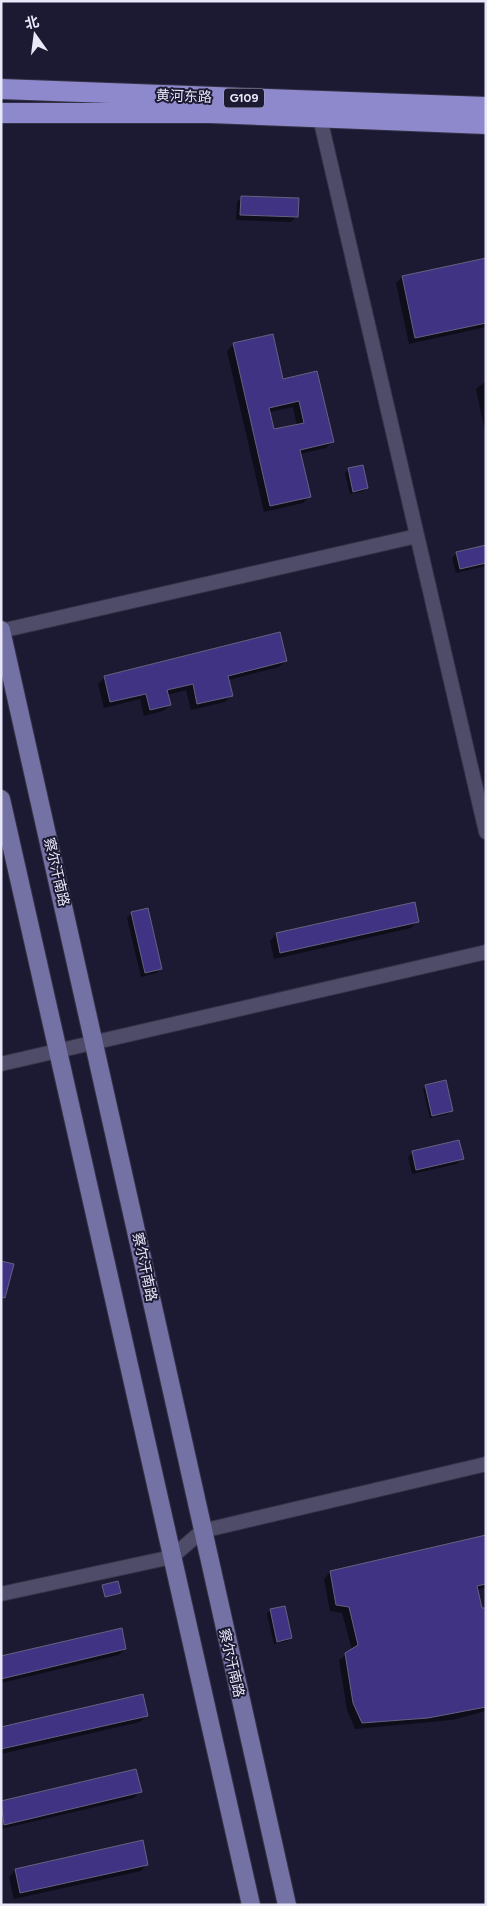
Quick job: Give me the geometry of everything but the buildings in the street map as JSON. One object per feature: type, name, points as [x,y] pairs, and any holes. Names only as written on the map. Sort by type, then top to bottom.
[{"type":"highway","name":"黄河东路","points":[[1,89],[486,107]]},
{"type":"highway","name":"黄河东路","points":[[1,113],[210,113],[486,124]]},
{"type":"main road","name":"察尔汗南路","points":[[1,631],[96,1042],[202,1531],[287,1905]]},
{"type":"main road","points":[[1,799],[251,1905]]},
{"type":"street","points":[[320,118],[486,832]]},
{"type":"street","points":[[1,631],[417,536]]},
{"type":"street","points":[[1,1064],[486,952]]},
{"type":"street","points":[[1,1594],[172,1557],[202,1531],[486,1464]]}]
